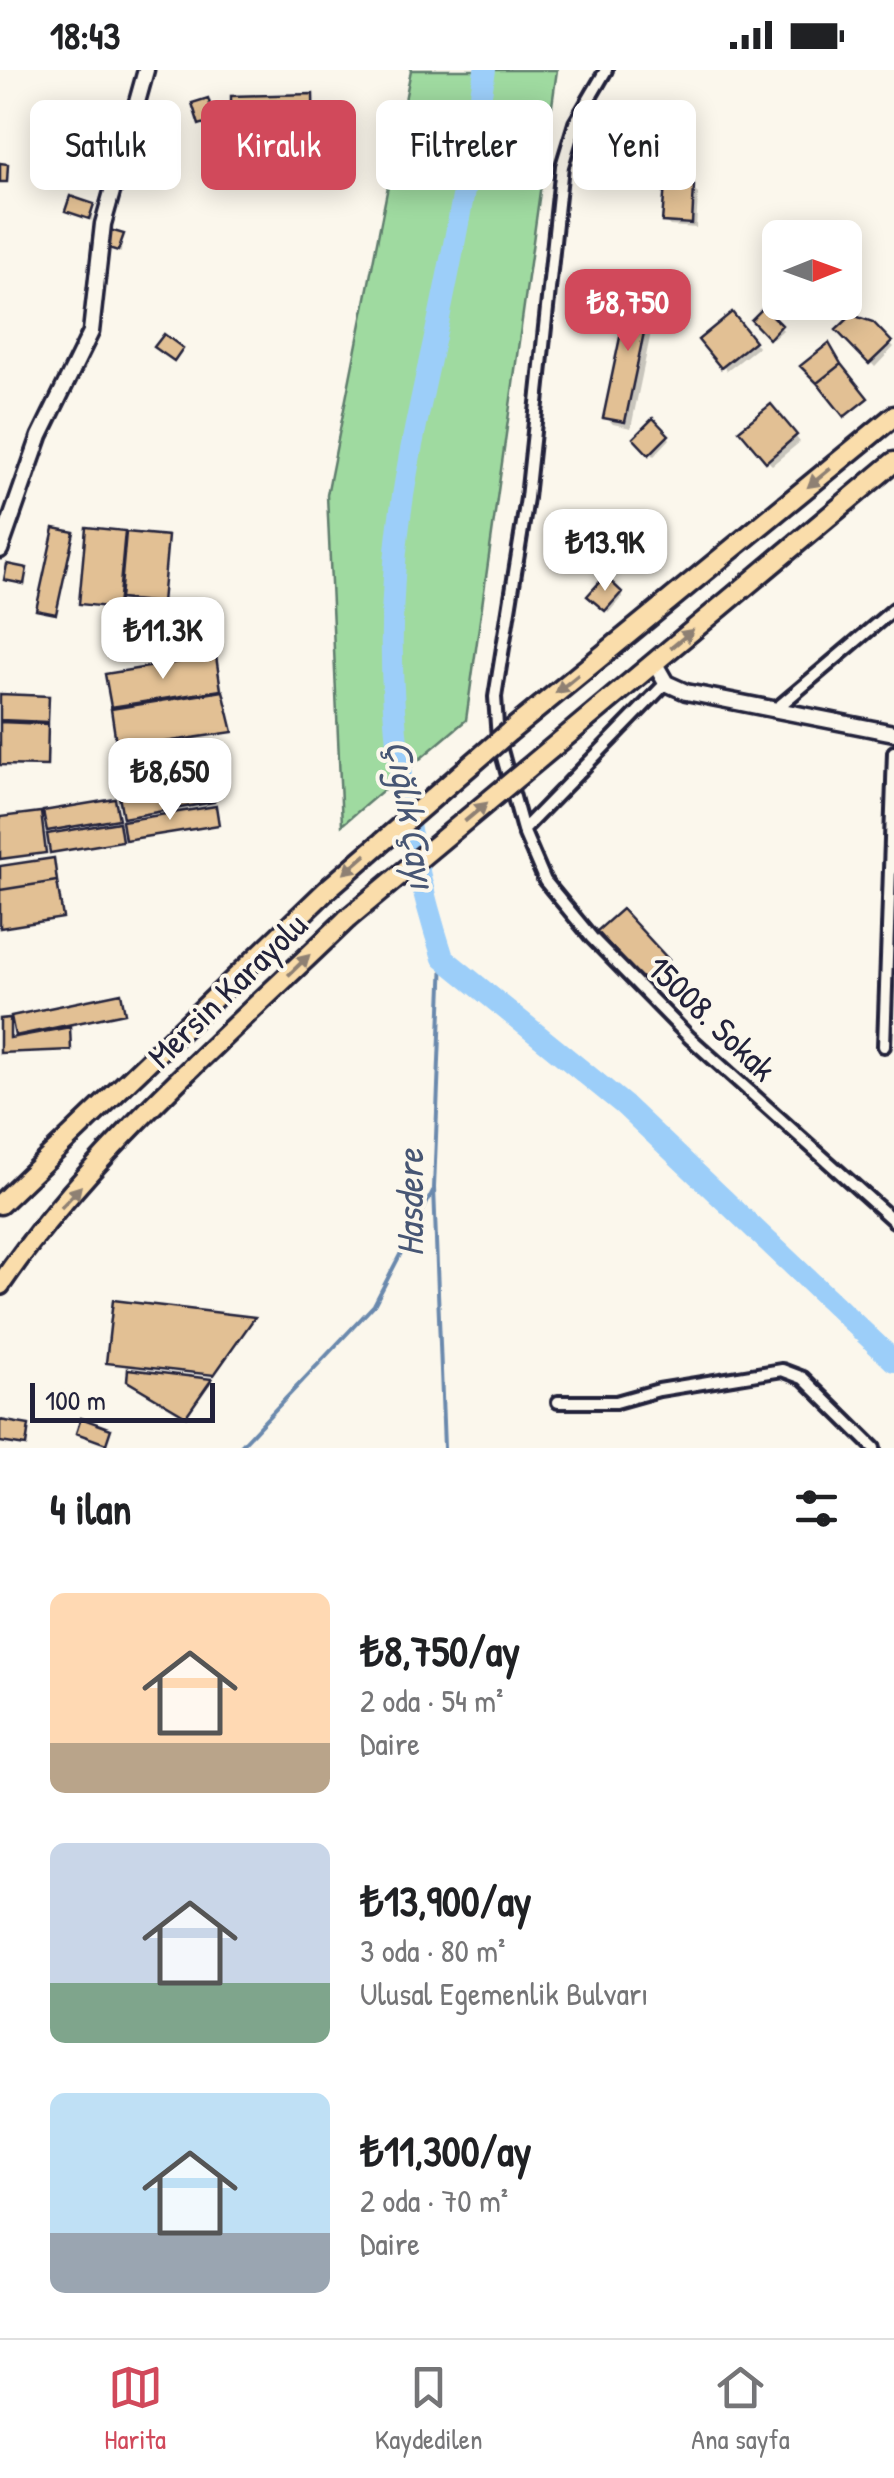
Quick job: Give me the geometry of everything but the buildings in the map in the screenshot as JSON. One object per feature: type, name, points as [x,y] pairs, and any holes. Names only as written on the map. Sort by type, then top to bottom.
[{"type":"highway","name":"Mersin Karayolu","points":[[0,1204],[330,886],[509,732],[894,416]]},
{"type":"highway","name":"Mersin Karayolu","points":[[0,1284],[42,1228],[160,1100],[347,919],[894,462]]},
{"type":"street","points":[[1,544],[40,436],[91,332],[103,224],[146,70]]},
{"type":"street","name":"15008. Sokak","points":[[606,70],[575,123],[562,166],[527,498],[495,696],[498,739],[523,830],[545,881],[592,938],[690,1038],[894,1221]]},
{"type":"street","points":[[777,708],[894,608]]},
{"type":"street","points":[[654,662],[666,682],[686,692],[894,733]]},
{"type":"street","points":[[523,830],[666,682]]},
{"type":"street","points":[[884,1046],[894,752]]},
{"type":"street","points":[[558,1402],[616,1402],[658,1390],[782,1370],[804,1378],[874,1448]]},
{"type":"green space","points":[[411,70],[557,70],[553,100],[405,100]]},
{"type":"green space","points":[[387,190],[540,190],[466,720],[342,825],[327,495]]},
{"type":"waterway","name":"Çığlık Çayı","points":[[485,70],[405,481],[394,577],[392,674],[400,770],[417,864],[443,958],[624,1105],[894,1361]]},
{"type":"waterway","name":"Hasdere","points":[[443,958],[434,1188],[444,1448]]},
{"type":"waterway","points":[[239,1448],[374,1305],[433,1191]]}]
